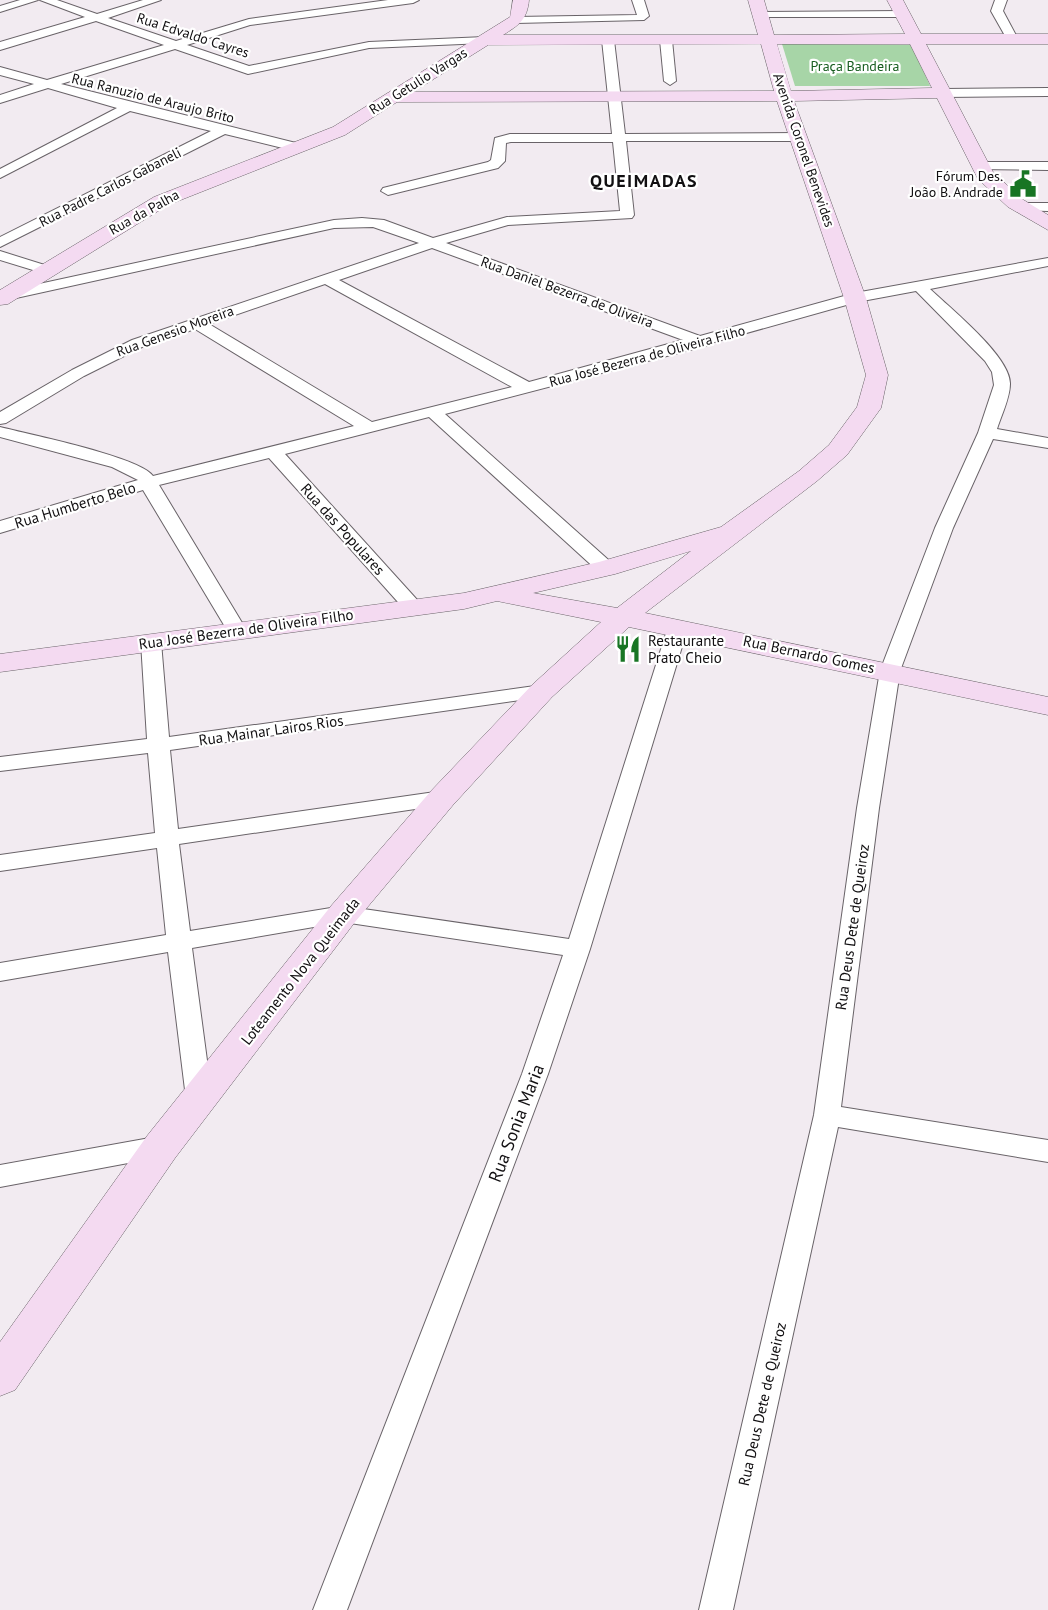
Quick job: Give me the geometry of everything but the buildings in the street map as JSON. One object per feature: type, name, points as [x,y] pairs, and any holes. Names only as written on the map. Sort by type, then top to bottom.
[{"type":"street","points":[[0,9],[32,0]]},
{"type":"street","name":"Rua Edvaldo Cayres","points":[[46,0],[244,69],[262,69],[369,45],[485,40]]},
{"type":"street","points":[[0,46],[155,0]]},
{"type":"street","points":[[0,99],[249,22],[413,0]]},
{"type":"street","points":[[516,20],[520,14],[521,0]]},
{"type":"street","points":[[516,20],[640,18],[643,16],[638,0]]},
{"type":"street","points":[[1001,0],[997,11],[1012,39]]},
{"type":"street","points":[[758,8],[898,7],[985,175],[1021,207],[1048,224]]},
{"type":"street","name":"Avenida Coronel Benevides","points":[[758,8],[784,94],[855,298]]},
{"type":"street","name":"Rua Getulio Vargas","points":[[299,148],[339,131],[516,20]]},
{"type":"street","points":[[485,40],[1048,39]]},
{"type":"street","name":"Rua Genesio Moreira","points":[[0,419],[110,356],[195,322],[432,243],[507,221],[627,215],[608,40]]},
{"type":"street","points":[[666,40],[670,81]]},
{"type":"street","name":"Rua Ranuzio de Araujo Brito","points":[[0,71],[43,85],[221,131],[299,148]]},
{"type":"street","points":[[398,94],[472,97],[1048,92]]},
{"type":"street","points":[[398,94],[613,95]]},
{"type":"street","points":[[339,131],[472,97]]},
{"type":"street","points":[[0,174],[128,107]]},
{"type":"street","name":"Rua Padre Carlos Gabaneli","points":[[0,243],[221,131]]},
{"type":"street","points":[[388,191],[493,165],[498,161],[500,141],[510,138],[800,137]]},
{"type":"street","name":"Rua da Palha","points":[[4,297],[141,212],[177,193],[299,148]]},
{"type":"street","points":[[981,166],[1048,166]]},
{"type":"street","points":[[1021,207],[1048,207]]},
{"type":"street","points":[[4,297],[334,224],[366,220],[394,225],[432,243]]},
{"type":"street","name":"Rua Daniel Bezerra de Oliveira","points":[[432,243],[703,342]]},
{"type":"street","points":[[0,255],[46,270]]},
{"type":"street","points":[[855,298],[1048,262]]},
{"type":"street","points":[[327,279],[527,388]]},
{"type":"street","name":"Rua Deus Dete de Queiroz","points":[[716,1610],[827,1115],[868,807],[890,671],[944,528],[987,433],[1002,385],[999,372],[975,341],[919,286]]},
{"type":"street","name":"Rua José Bezerra de Oliveira Filho","points":[[150,482],[527,388],[703,342],[855,298],[877,375],[869,408],[838,450],[779,499],[735,529],[623,617]]},
{"type":"street","points":[[195,322],[370,428]]},
{"type":"street","points":[[433,412],[606,568]]},
{"type":"street","points":[[0,432],[135,469],[150,482],[161,506],[237,631]]},
{"type":"street","points":[[987,433],[1048,443]]},
{"type":"street","name":"Rua das Populares","points":[[273,451],[413,607]]},
{"type":"street","name":"Rua Humberto Belo","points":[[0,527],[150,482]]},
{"type":"street","name":"Rua José Bezerra de Oliveira Filho","points":[[0,663],[498,595],[606,568],[735,529]]},
{"type":"street","name":"Rua Bernardo Gomes","points":[[498,595],[678,627],[1048,706]]},
{"type":"street","name":"Loteamento Nova Queimada","points":[[0,1377],[161,1147],[343,914],[442,798],[542,691],[623,617]]},
{"type":"street","name":"Rua Sonia Maria","points":[[330,1610],[531,1085],[578,949],[678,627]]},
{"type":"street","points":[[151,642],[157,746],[177,940],[199,1098]]},
{"type":"street","name":"Rua Mainar Lairos Rios","points":[[0,764],[157,746],[542,691]]},
{"type":"street","points":[[0,863],[442,798]]},
{"type":"street","points":[[0,972],[177,940],[343,914],[578,949]]},
{"type":"street","points":[[827,1115],[1048,1151]]},
{"type":"street","points":[[0,1176],[161,1147]]},
{"type":"green space","name":"Praça Bandeira","points":[[782,44],[912,45],[930,86],[795,86]]},
{"type":"place","name":"Fórum Des. João B. Andrade","points":[[1023,184]]},
{"type":"place","name":"Restaurante Prato Cheio","points":[[628,649]]},
{"type":"district","name":"QUEIMADAS","points":[[644,180]]}]
